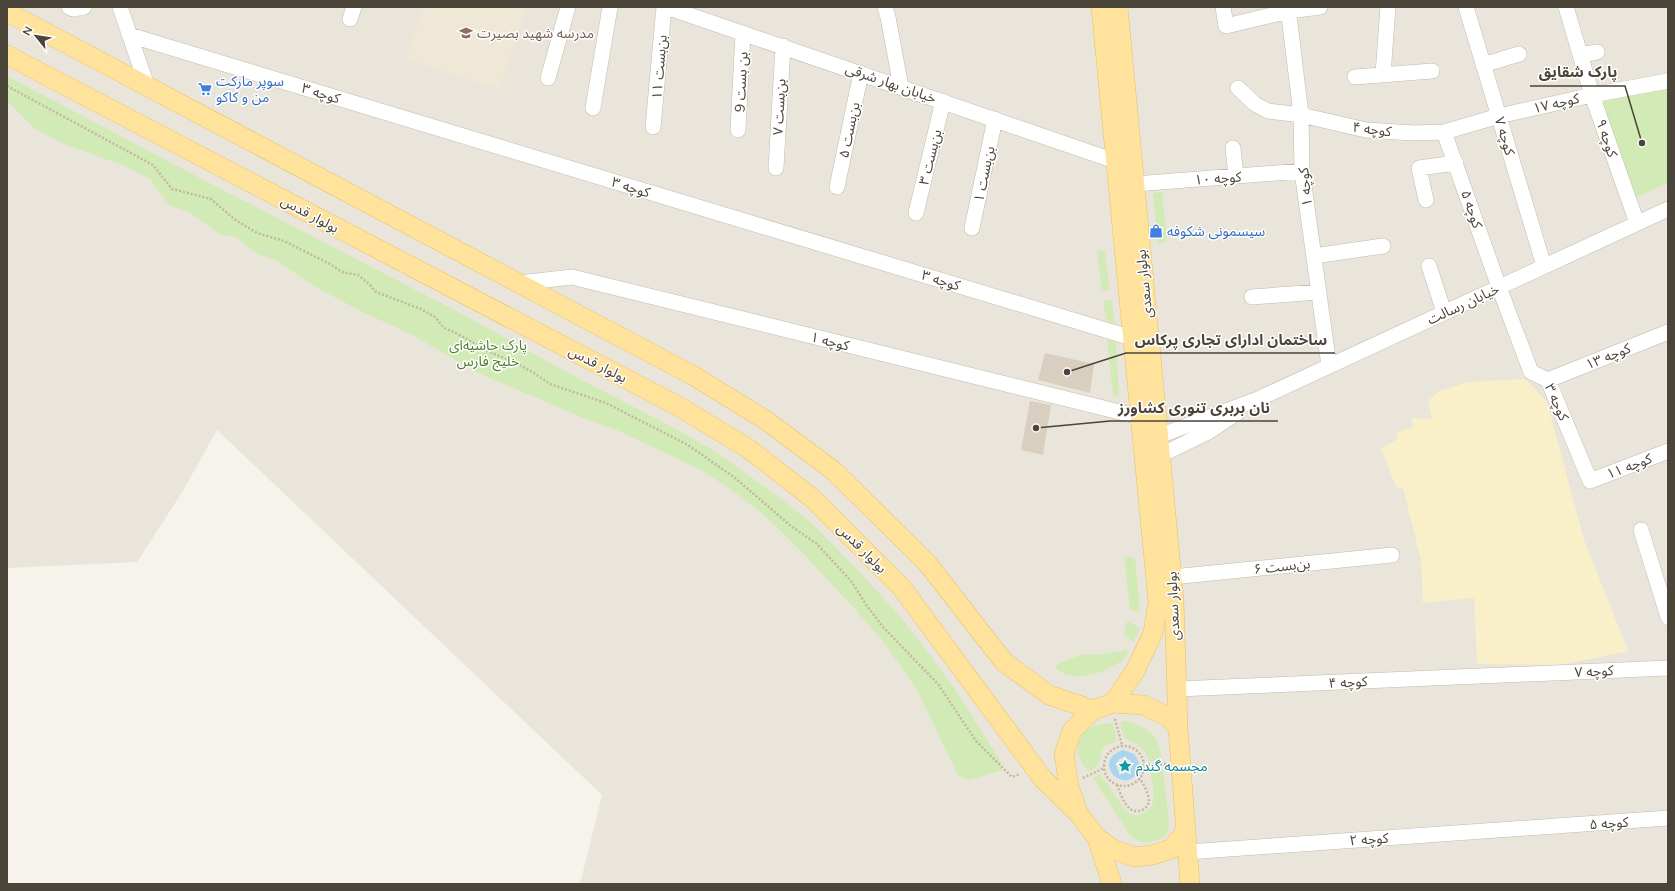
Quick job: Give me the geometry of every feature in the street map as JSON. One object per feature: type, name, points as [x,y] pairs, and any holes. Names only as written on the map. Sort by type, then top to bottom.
[{"type":"main road","name":"بولوار سعدی","points":[[1101,7],[1158,602],[1153,633],[1135,671],[1112,703]]},
{"type":"main road","name":"بولوار سعدی","points":[[1118,7],[1174,600],[1178,728],[1190,884]]},
{"type":"main road","points":[[7,12],[694,376],[767,421],[834,472],[928,564],[1004,662],[1049,695],[1093,710]]},
{"type":"main road","name":"بولوار قدس","points":[[7,54],[678,406],[749,449],[812,498],[902,588],[1043,779],[1078,813]]},
{"type":"main road","points":[[1178,728],[1169,717],[1143,705],[1112,703],[1093,710],[1072,731],[1064,754],[1069,787],[1078,813],[1097,838],[1113,849],[1134,857],[1153,855],[1171,849],[1185,832]]},
{"type":"main road","points":[[1097,838],[1112,884]]},
{"type":"street","points":[[69,7],[73,9],[84,7]]},
{"type":"street","points":[[120,7],[147,86]]},
{"type":"street","points":[[548,78],[568,7]]},
{"type":"street","points":[[593,108],[610,7]]},
{"type":"street","name":"خیابان بهار شرقی","points":[[665,7],[1115,161]]},
{"type":"street","name":"بن‌بست ۱۱","points":[[653,127],[665,7]]},
{"type":"street","points":[[885,7],[901,87]]},
{"type":"street","points":[[1222,7],[1226,26],[1288,9],[1320,7]]},
{"type":"street","points":[[1383,74],[1388,7]]},
{"type":"street","name":"کوچه ۷","points":[[1466,7],[1544,266]]},
{"type":"street","name":"کوچه ۹","points":[[1566,7],[1592,95],[1637,223]]},
{"type":"street","name":"کوچه ۱","points":[[1288,9],[1302,115],[1302,171],[1329,366]]},
{"type":"street","name":"بن بست 9","points":[[738,130],[743,33]]},
{"type":"street","name":"کوچه ۳","points":[[129,36],[1132,338]]},
{"type":"street","name":"بن‌بست ۷","points":[[776,168],[782,46]]},
{"type":"street","points":[[1580,55],[1597,52]]},
{"type":"street","points":[[1484,65],[1519,54]]},
{"type":"street","points":[[1355,76],[1432,71]]},
{"type":"street","name":"بن‌بست ۵","points":[[837,187],[861,73]]},
{"type":"street","name":"کوچه ۱۷","points":[[1444,132],[1499,116],[1592,95],[1668,81]]},
{"type":"street","points":[[1238,88],[1255,104],[1268,111],[1302,115]]},
{"type":"street","name":"بن‌بست ۳","points":[[916,213],[943,101]]},
{"type":"street","name":"کوچه ۴","points":[[1302,115],[1366,130],[1413,133],[1444,132]]},
{"type":"street","name":"بن‌بست ۱","points":[[972,228],[995,119]]},
{"type":"street","name":"کوچه ۵","points":[[1444,132],[1499,287]]},
{"type":"street","points":[[1233,148],[1236,176]]},
{"type":"street","points":[[1426,200],[1419,168],[1456,163]]},
{"type":"street","name":"کوچه ۱۰","points":[[1134,184],[1302,171]]},
{"type":"street","name":"خیابان رسالت","points":[[1258,399],[1668,209]]},
{"type":"street","points":[[1314,256],[1383,246]]},
{"type":"street","points":[[1429,266],[1444,312]]},
{"type":"street","name":"کوچه ۱","points":[[519,283],[572,277],[1140,417]]},
{"type":"street","name":"کوچه ۳","points":[[1499,287],[1532,372],[1548,380],[1590,481]]},
{"type":"street","points":[[1252,297],[1318,292]]},
{"type":"street","name":"کوچه ۱۳","points":[[1548,380],[1668,332]]},
{"type":"street","points":[[1159,436],[1258,399]]},
{"type":"street","points":[[1161,455],[1208,432],[1258,399]]},
{"type":"street","name":"کوچه ۱۱","points":[[1590,481],[1668,451]]},
{"type":"street","points":[[1641,530],[1668,617]]},
{"type":"street","name":"بن‌بست ۶","points":[[1172,578],[1392,555]]},
{"type":"street","name":"کوچه ۷","points":[[1520,674],[1668,668]]},
{"type":"street","name":"کوچه ۴","points":[[1177,689],[1520,674]]},
{"type":"street","name":"کوچه ۵","points":[[1550,827],[1668,818]]},
{"type":"street","name":"کوچه ۲","points":[[1187,852],[1550,827]]},
{"type":"path","points":[[7,86],[153,165],[172,189],[211,199],[234,218],[258,233],[284,241],[330,264],[342,272],[358,275],[376,292],[422,309],[435,317],[444,328],[492,353],[516,363],[550,384],[606,403],[688,445],[735,478],[791,526],[817,544],[851,581],[883,627],[938,684],[976,741],[1012,777],[1035,768]]},
{"type":"path","points":[[1112,703],[1122,745]]},
{"type":"path","points":[[1116,785],[1127,786],[1133,784],[1139,778],[1142,775],[1144,765],[1142,755],[1137,750],[1131,746],[1122,745],[1109,752],[1104,762],[1104,768],[1129,808],[1135,811],[1147,807],[1149,801],[1143,784],[1139,778]]},
{"type":"path","points":[[1144,765],[1181,764]]},
{"type":"path","points":[[1069,787],[1104,768]]},
{"type":"shaded area","points":[[7,7],[1668,7],[1668,884],[580,884],[602,795],[217,430],[181,494],[137,562],[7,568]]},
{"type":"shaded area","name":"مدرسه شهید بصیرت","points":[[423,7],[527,7],[500,89],[406,59]]},
{"type":"green space","name":"پارک حاشیه‌ای خلیج فارس","points":[[7,76],[464,315],[572,375],[676,429],[719,454],[812,523],[898,614],[955,689],[1001,762],[1002,770],[969,780],[958,775],[916,688],[882,640],[796,546],[762,513],[730,489],[703,471],[621,432],[586,419],[478,373],[414,336],[317,288],[277,261],[256,253],[236,237],[221,235],[188,211],[170,206],[150,179],[125,166],[66,145],[34,128],[7,101]]},
{"type":"green space","points":[[1668,85],[1668,183],[1634,198],[1602,102]]},
{"type":"green space","points":[[1162,192],[1167,242],[1158,243],[1153,193]]},
{"type":"green space","points":[[1097,250],[1105,251],[1110,290],[1102,290]]},
{"type":"green space","points":[[1112,300],[1115,324],[1107,322],[1103,301]]},
{"type":"green space","points":[[1107,340],[1116,340],[1119,397],[1113,395]]},
{"type":"green space","points":[[1124,556],[1135,558],[1140,612],[1130,610]]},
{"type":"green space","points":[[1127,621],[1140,628],[1134,642],[1124,634]]},
{"type":"green space","points":[[1130,649],[1122,661],[1102,672],[1079,677],[1064,674],[1054,667],[1066,660],[1085,654],[1105,654]]},
{"type":"green space","points":[[1127,721],[1148,730],[1152,734],[1159,745],[1162,761],[1149,761],[1143,749],[1137,744],[1124,738],[1120,722]]},
{"type":"green space","points":[[1111,723],[1113,724],[1117,741],[1105,746],[1096,767],[1088,771],[1079,757],[1079,742],[1083,735],[1091,727]]},
{"type":"green space","points":[[1163,769],[1169,824],[1166,835],[1157,840],[1148,842],[1135,840],[1131,837],[1093,778],[1100,774],[1126,811],[1138,815],[1148,811],[1153,801],[1154,796],[1150,771]]},
{"type":"sand","points":[[1525,379],[1547,402],[1584,540],[1628,651],[1560,665],[1477,664],[1474,598],[1423,603],[1421,560],[1403,488],[1396,487],[1381,449],[1398,439],[1396,432],[1413,427],[1412,418],[1432,419],[1428,401],[1439,391],[1468,382]]},
{"type":"water","points":[[1123,750],[1134,754],[1138,760],[1139,767],[1133,778],[1126,780],[1119,779],[1113,775],[1109,762],[1113,755]],"holes":[[[1125,757],[1131,761],[1132,767],[1130,771],[1123,774],[1118,771],[1116,764],[1119,759]]]},
{"type":"building","points":[[1045,353],[1094,364],[1090,393],[1038,380]]},
{"type":"building","points":[[1030,401],[1051,405],[1043,455],[1021,450]]},
{"type":"place","name":"مدرسه شهید بصیرت","points":[[466,33]]},
{"type":"place","name":"سوپر مارکت من و کاکو","points":[[205,89]]},
{"type":"place","name":"پارک شقایق","points":[[1642,143]]},
{"type":"place","name":"سیسمونی شکوفه","points":[[1156,231]]},
{"type":"place","name":"ساختمان ادارای تجاری پرکاس","points":[[1067,372]]},
{"type":"place","name":"نان بربری تنوری کشاورز","points":[[1036,428]]},
{"type":"place","name":"مجسمه گندم","points":[[1125,766]]}]
